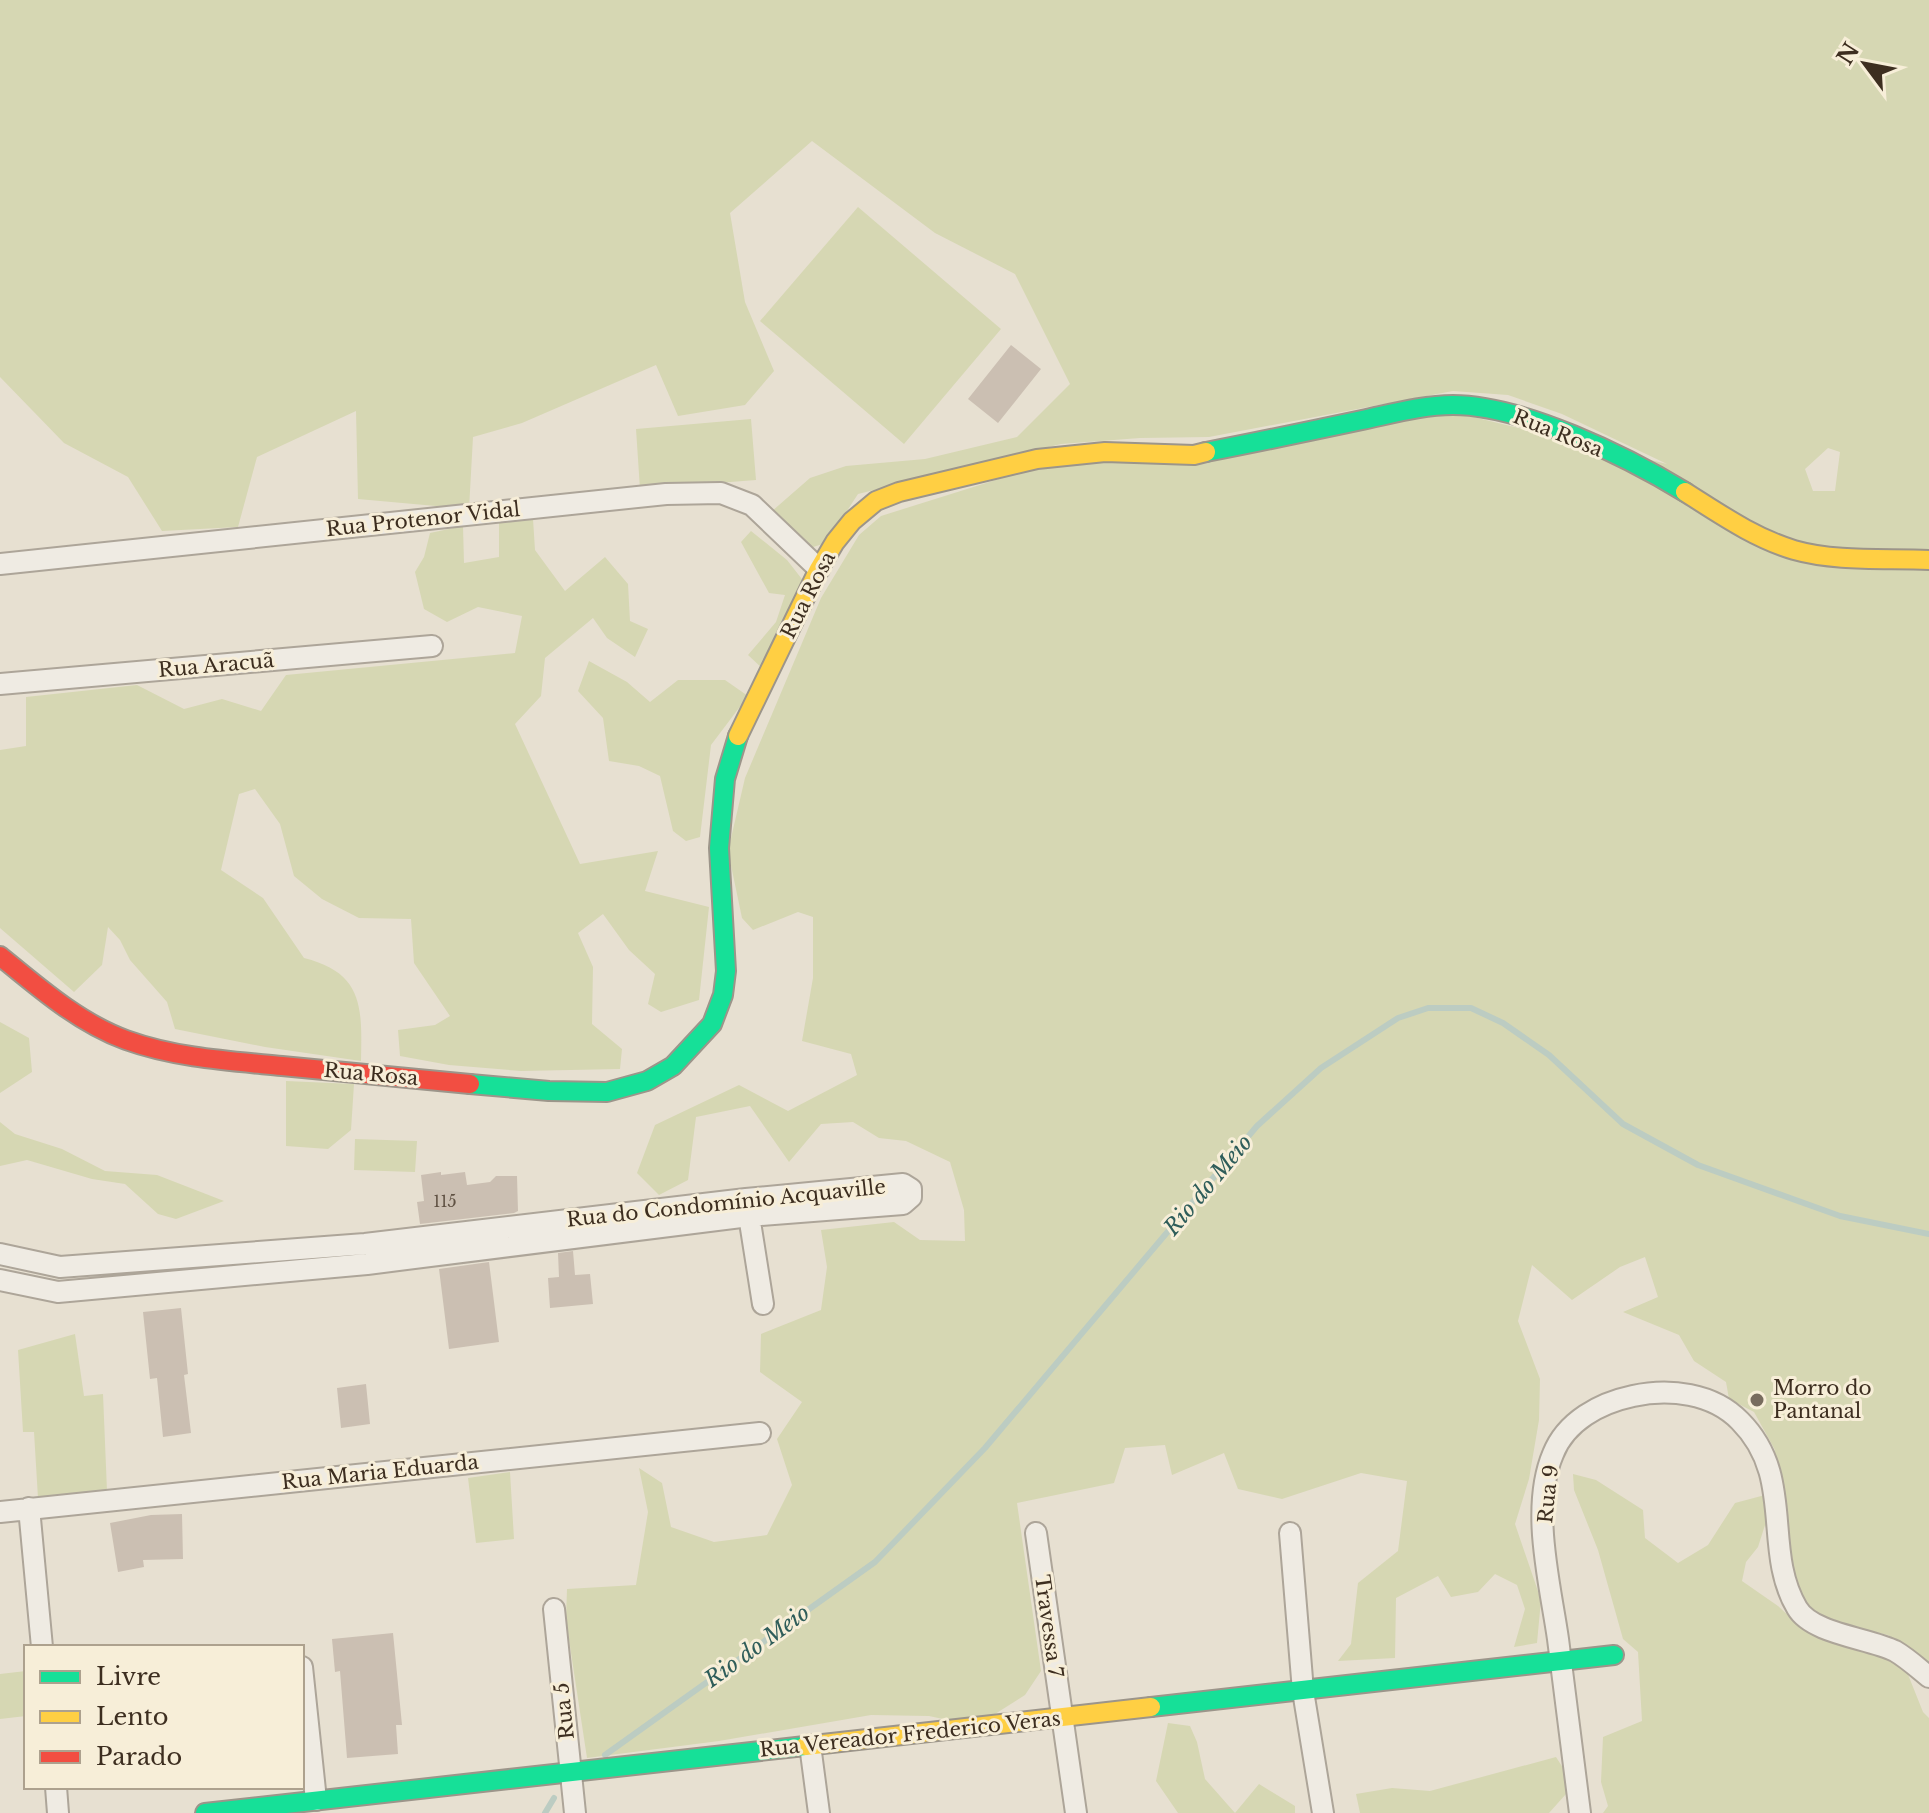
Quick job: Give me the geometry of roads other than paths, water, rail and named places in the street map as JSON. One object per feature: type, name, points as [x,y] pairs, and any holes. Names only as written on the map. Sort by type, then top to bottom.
[{"type":"street","name":"Rua Rosa","points":[[0,956],[41,990],[79,1015],[123,1039],[160,1051],[221,1060],[549,1091],[607,1092],[647,1081],[673,1066],[692,1047],[712,1024],[723,995],[726,971],[719,848],[725,779],[739,732],[835,542],[852,521],[876,501],[899,492],[1037,459],[1105,452],[1194,455],[1451,405],[1497,409],[1539,422],[1652,472],[1734,523],[1795,550],[1826,556],[1929,560]]},
{"type":"street","name":"Rua Protenor Vidal","points":[[0,564],[666,494],[721,493],[752,505],[819,569]]},
{"type":"street","name":"Rua Aracuã","points":[[0,684],[432,646]]},
{"type":"street","name":"Rua do Condomínio Acquaville","points":[[0,1280],[58,1292],[174,1282],[366,1254],[747,1208],[903,1184],[911,1189],[911,1197],[903,1204],[747,1208]]},
{"type":"street","points":[[747,1208],[763,1304]]},
{"type":"street","name":"Rua do Condomínio Acquaville","points":[[0,1254],[60,1267],[171,1258],[366,1254]]},
{"type":"street","points":[[171,1258],[174,1282]]},
{"type":"street","name":"Rua 9","points":[[1580,1813],[1541,1516],[1553,1454],[1569,1428],[1595,1408],[1618,1399],[1649,1392],[1675,1393],[1702,1398],[1739,1420],[1765,1457],[1775,1489],[1782,1563],[1797,1609],[1805,1618],[1821,1626],[1894,1651],[1929,1677]]},
{"type":"street","name":"Rua Maria Eduarda","points":[[0,1512],[760,1433]]},
{"type":"street","points":[[29,1508],[42,1645]]},
{"type":"street","name":"Travessa 7","points":[[1036,1533],[1076,1813]]},
{"type":"street","points":[[1290,1533],[1303,1691],[1323,1813]]},
{"type":"street","name":"Rua 5","points":[[554,1609],[575,1813]]},
{"type":"street","name":"Rua Vereador Frederico Veras","points":[[205,1813],[1614,1655]]},
{"type":"street","points":[[304,1686],[316,1800]]},
{"type":"street","points":[[810,1745],[819,1813]]},
{"type":"street","points":[[56,1789],[58,1813]]},
{"type":"waterway","name":"Rio do Meio","points":[[605,1755],[875,1562],[985,1448],[1257,1126],[1321,1068],[1398,1018],[1428,1008],[1471,1008],[1503,1023],[1549,1055],[1623,1124],[1698,1165],[1840,1216],[1929,1234]]},
{"type":"waterway","name":"Rio do Meio","points":[[545,1813],[554,1798]]},
{"type":"place","name":"Morro do Pantanal","points":[[1757,1400]]}]
